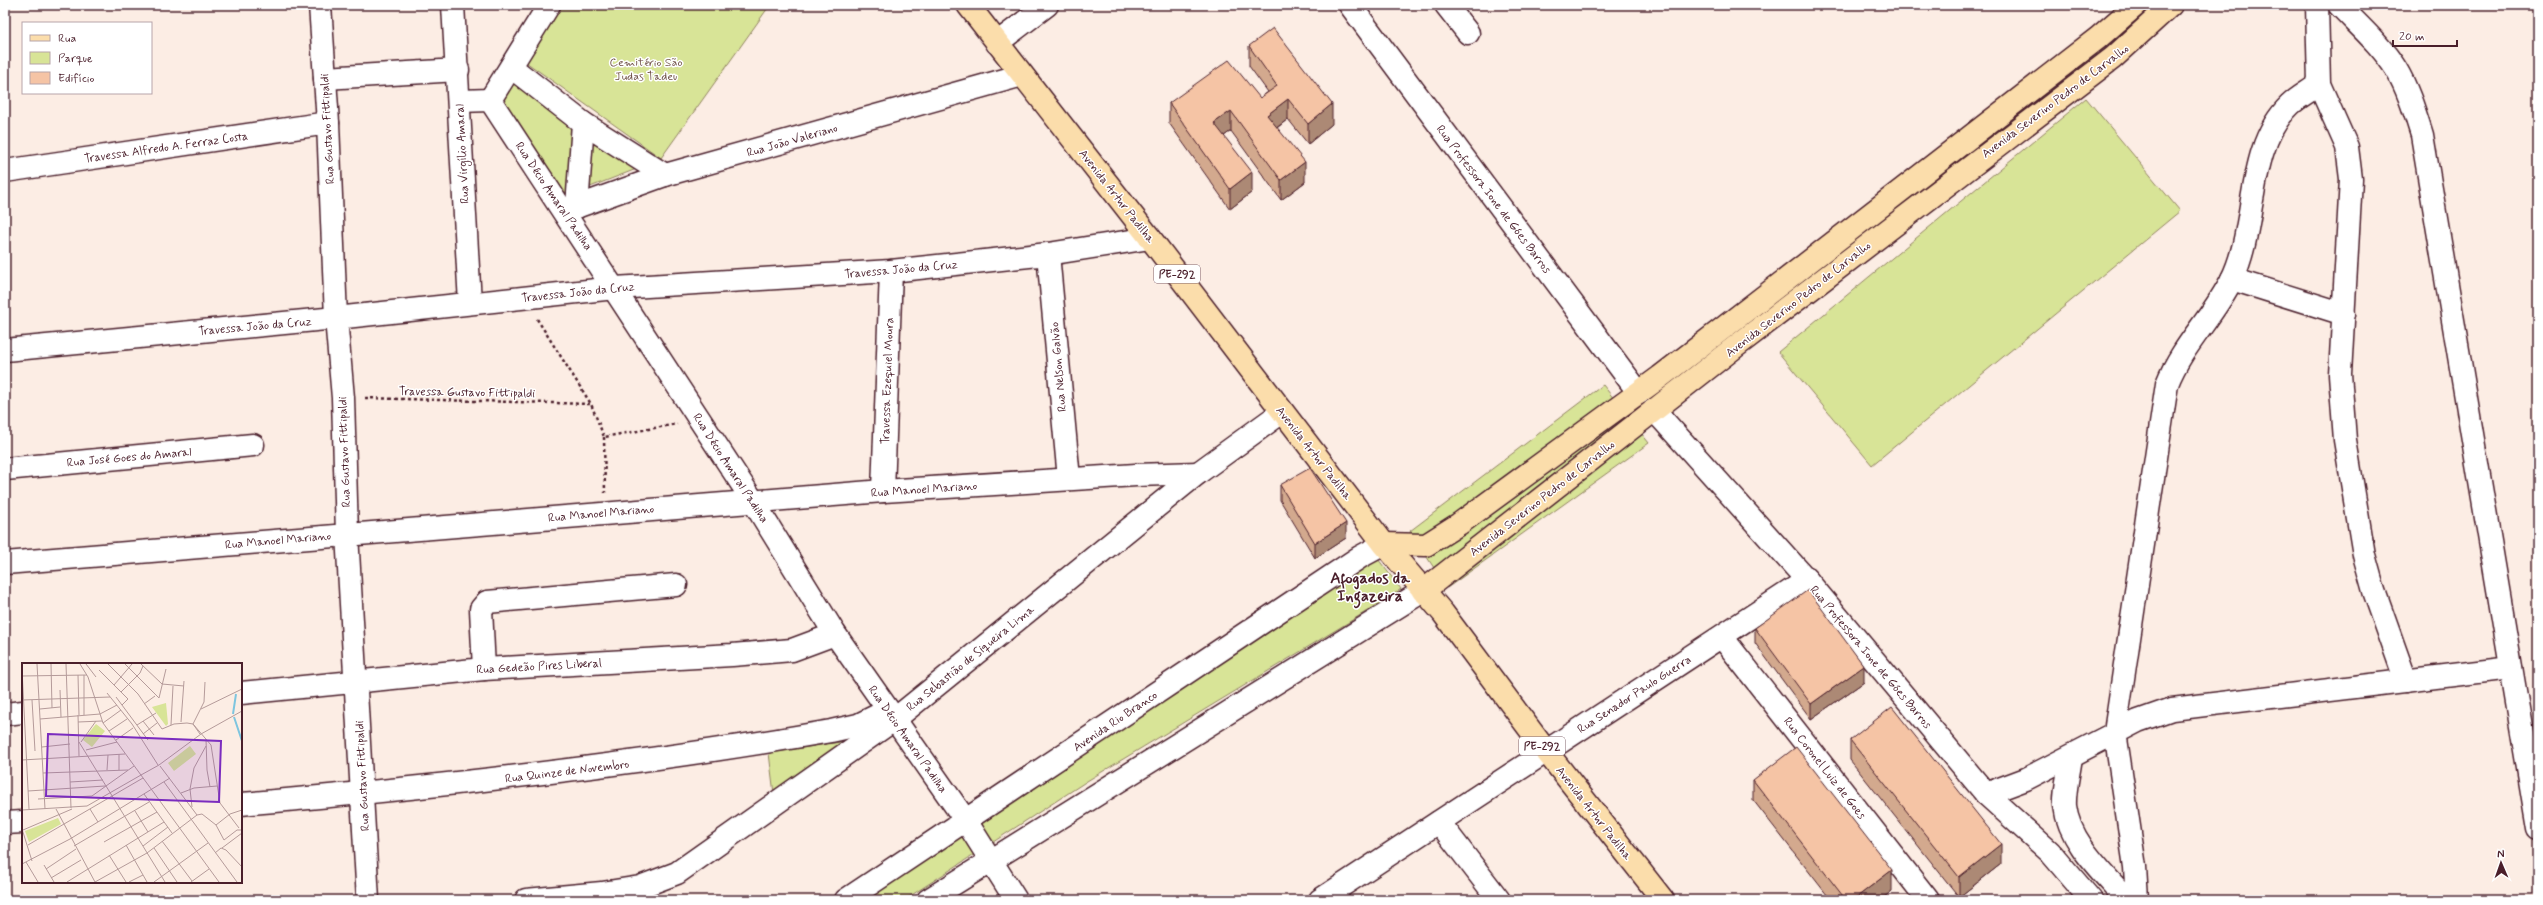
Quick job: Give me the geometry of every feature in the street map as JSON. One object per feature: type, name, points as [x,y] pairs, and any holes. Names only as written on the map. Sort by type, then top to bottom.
[{"type":"main road","name":"Avenida Artur Padilha","points":[[968,5],[1150,238],[1384,544],[1443,613],[1546,751],[1663,900]]},
{"type":"main road","name":"Avenida Severino Pedro de Carvalho","points":[[1384,544],[1426,545],[1440,537],[1660,377],[2098,38],[2136,5]]},
{"type":"main road","name":"Avenida Severino Pedro de Carvalho","points":[[1423,591],[1674,394],[2114,58],[2171,5]]},
{"type":"street","name":"Rua Gustavo Fittipaldi","points":[[320,5],[328,123],[336,318],[343,398],[347,534],[357,682],[368,900]]},
{"type":"street","name":"Rua Virgílio Amaral","points":[[453,5],[460,101],[470,303]]},
{"type":"street","points":[[997,42],[1047,5]]},
{"type":"street","name":"Rua Professora Ione de Góes Barros","points":[[1350,5],[1639,393]]},
{"type":"street","points":[[1446,5],[1468,33]]},
{"type":"street","points":[[2317,5],[2319,84],[2347,147],[2351,178],[2340,374],[2345,440],[2364,555],[2374,591],[2406,681]]},
{"type":"street","points":[[2339,5],[2371,38],[2396,69],[2411,101],[2422,135],[2538,828]]},
{"type":"street","points":[[460,101],[490,100],[511,67],[544,8]]},
{"type":"street","points":[[511,67],[583,123],[665,175]]},
{"type":"street","points":[[325,78],[458,70]]},
{"type":"street","name":"Rua João Valeriano","points":[[571,209],[665,175],[1022,75]]},
{"type":"street","points":[[2137,900],[2135,867],[2115,732],[2167,384],[2174,365],[2232,279],[2248,225],[2262,154],[2273,128],[2289,106],[2319,84]]},
{"type":"street","name":"Rua Décio Amaral Padilha","points":[[490,100],[571,209],[615,288],[699,420],[753,501],[835,634],[966,821],[1016,900]]},
{"type":"street","name":"Travessa Alfredo A. Ferraz Costa","points":[[5,171],[328,123]]},
{"type":"street","points":[[571,209],[583,123]]},
{"type":"street","name":"Travessa João da Cruz","points":[[5,350],[336,318],[615,288],[891,271],[1048,254],[1150,238]]},
{"type":"street","name":"Rua Nelson Galvão","points":[[1048,254],[1069,479]]},
{"type":"street","name":"Travessa Ezequiel Moura","points":[[883,491],[891,271]]},
{"type":"street","points":[[2232,279],[2344,314]]},
{"type":"street","name":"Rua Professora Ione de Góes Barros","points":[[1654,410],[1807,580],[1986,794],[2050,852],[2091,900]]},
{"type":"street","name":"Rua Sebastião de Siqueira Lima","points":[[526,900],[602,893],[640,887],[677,873],[891,714],[1198,473],[1282,412]]},
{"type":"street","name":"Rua José Goes do Amaral","points":[[5,469],[253,445]]},
{"type":"street","name":"Rua Manoel Mariano","points":[[5,563],[606,512],[883,491],[1069,479],[1198,473]]},
{"type":"street","name":"Avenida Rio Branco","points":[[846,900],[1360,557],[1384,544]]},
{"type":"street","name":"Rua Senador Paulo Guerra","points":[[1320,900],[1807,580]]},
{"type":"street","points":[[484,669],[481,609],[487,602],[676,585]]},
{"type":"street","points":[[928,900],[991,859],[1423,591]]},
{"type":"street","name":"Rua Gedeão Pires Liberal","points":[[242,693],[484,669],[732,655],[792,650],[835,634]]},
{"type":"street","name":"Rua Coronel Luiz de Goes","points":[[1722,637],[1928,900]]},
{"type":"street","points":[[1986,794],[2026,779],[2071,757],[2115,732],[2152,715],[2172,709],[2511,668]]},
{"type":"street","points":[[5,714],[22,712]]},
{"type":"street","name":"Rua Quinze de Novembro","points":[[242,804],[363,794],[528,776],[757,744],[858,725],[891,714]]},
{"type":"street","points":[[2071,757],[2065,806],[2071,827],[2084,849],[2128,900]]},
{"type":"street","points":[[5,823],[22,822]]},
{"type":"street","points":[[1439,822],[1499,900]]},
{"type":"path","points":[[524,298],[591,404],[604,437],[606,512]]},
{"type":"path","name":"Travessa Gustavo Fittipaldi","points":[[343,398],[591,404]]},
{"type":"path","points":[[604,437],[699,420]]},
{"type":"green space","name":"Cemitério São Judas Tadeu","points":[[563,5],[770,5],[661,158],[523,60]]},
{"type":"green space","points":[[513,78],[639,168],[567,196],[500,99]]},
{"type":"green space","points":[[2086,98],[2180,211],[1872,465],[1778,352]]},
{"type":"green space","points":[[1603,385],[1649,443],[1447,588],[1410,531]]},
{"type":"green space","points":[[1378,559],[1401,589],[1387,599],[1087,781],[904,900],[866,900]]},
{"type":"green space","points":[[847,741],[774,794],[769,753]]},
{"type":"building","points":[[1273,28],[1332,104],[1308,124],[1288,99],[1267,115],[1305,162],[1281,180],[1231,111],[1214,123],[1252,172],[1230,189],[1169,103],[1229,60],[1260,98],[1277,86],[1249,46]]},
{"type":"building","points":[[1310,468],[1346,523],[1315,543],[1280,485]]},
{"type":"building","points":[[1808,590],[1864,666],[1811,704],[1755,628]]},
{"type":"building","points":[[1892,707],[2001,844],[1959,877],[1850,740]]},
{"type":"building","points":[[1796,747],[1892,870],[1853,900],[1846,900],[1753,780]]},
{"type":"district","name":"Afogados da Ingazeira","points":[[1370,586]]}]
